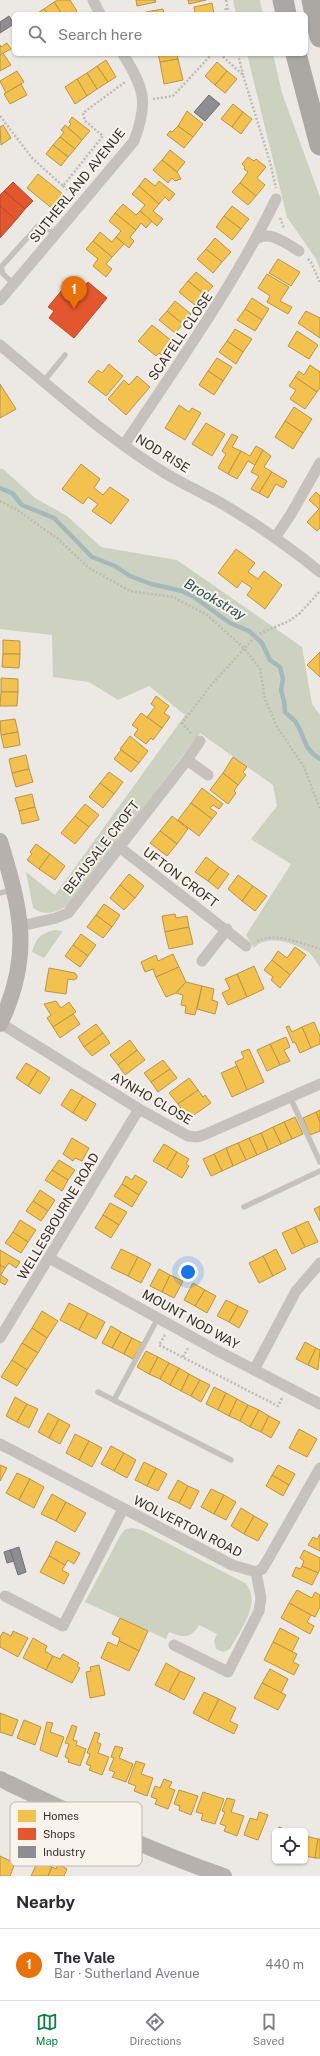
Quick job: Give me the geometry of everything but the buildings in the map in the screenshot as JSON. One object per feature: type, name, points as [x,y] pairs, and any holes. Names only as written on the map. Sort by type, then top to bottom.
[{"type":"highway","points":[[283,0],[286,12]]},
{"type":"highway","points":[[312,0],[320,37]]},
{"type":"highway","points":[[297,56],[320,145]]},
{"type":"street","points":[[92,0],[99,12]]},
{"type":"street","name":"SUTHERLAND AVENUE","points":[[0,300],[134,141],[141,123],[143,100],[136,74],[124,56]]},
{"type":"street","name":"SCAFELL CLOSE","points":[[124,445],[225,294],[256,239],[276,199]]},
{"type":"street","points":[[256,239],[264,235],[272,236],[300,251]]},
{"type":"street","name":"NOD RISE","points":[[0,345],[124,445],[165,473],[231,509],[275,538],[320,572]]},
{"type":"street","points":[[275,538],[291,514],[320,463]]},
{"type":"street","name":"BEAUSALE CROFT","points":[[21,926],[56,918],[68,913],[118,846],[187,760],[200,741]]},
{"type":"street","points":[[187,760],[208,775]]},
{"type":"street","points":[[0,841],[7,891],[21,926],[20,957],[15,983],[8,1008],[0,1024]]},
{"type":"street","name":"UFTON CROFT","points":[[118,846],[227,929],[246,946]]},
{"type":"street","points":[[202,961],[227,929]]},
{"type":"street","name":"AYNHO CLOSE","points":[[0,1024],[139,1109],[188,1136],[197,1137],[320,1084]]},
{"type":"street","name":"WELLESBOURNE ROAD","points":[[0,1338],[139,1109]]},
{"type":"street","name":"MOUNT NOD WAY","points":[[49,1258],[254,1370],[320,1404]]},
{"type":"street","points":[[254,1370],[296,1291],[320,1263]]},
{"type":"street","name":"WOLVERTON ROAD","points":[[0,1444],[122,1509],[232,1565],[256,1572]]},
{"type":"street","points":[[174,1645],[228,1672],[259,1611],[261,1598],[256,1572],[262,1569],[267,1561],[320,1468]]},
{"type":"street","points":[[5,1596],[63,1626],[122,1509]]},
{"type":"street","points":[[0,1779],[49,1802]]},
{"type":"street","points":[[142,1844],[196,1867],[224,1876]]},
{"type":"lane","points":[[14,284],[3,274],[1,271],[2,267],[38,226],[44,226],[55,234]]},
{"type":"lane","points":[[44,381],[65,355]]},
{"type":"lane","points":[[290,1097],[320,1162]]},
{"type":"lane","points":[[244,1207],[320,1171]]},
{"type":"lane","points":[[114,1400],[158,1318]]},
{"type":"lane","points":[[98,1392],[231,1460]]},
{"type":"path","points":[[225,12],[226,2]]},
{"type":"path","points":[[226,2],[228,12]]},
{"type":"path","points":[[143,100],[174,96],[210,56]]},
{"type":"path","points":[[222,56],[243,75]]},
{"type":"path","points":[[238,56],[270,162],[276,187],[274,191],[278,212],[283,225],[300,251],[311,262],[320,283]]},
{"type":"path","points":[[0,116],[32,158],[64,186],[104,136],[85,122],[83,113],[136,74]]},
{"type":"path","points":[[0,501],[16,509],[58,539],[89,568],[130,591],[174,596],[207,615],[244,648],[260,669],[265,699],[276,727],[304,767],[320,809]]},
{"type":"path","points":[[200,741],[182,723],[213,683],[244,648],[260,633],[288,622],[300,613],[320,591]]},
{"type":"path","points":[[246,946],[265,937],[278,937],[320,949]]},
{"type":"path","points":[[170,1324],[159,1345],[278,1406],[288,1387]]},
{"type":"green space","points":[[233,0],[260,0],[263,12],[236,12]]},
{"type":"green space","points":[[247,56],[273,56],[282,93],[320,197],[320,269],[316,259],[287,217]]},
{"type":"green space","points":[[0,469],[3,469],[35,498],[67,516],[101,547],[177,560],[302,647],[312,704],[320,715],[320,967],[310,953],[302,948],[273,940],[266,941],[254,948],[246,935],[291,864],[251,839],[277,806],[273,785],[200,733],[69,905],[60,910],[46,913],[33,908],[26,872],[55,895],[185,715],[149,686],[118,700],[89,682],[53,677],[52,635],[0,629]]},
{"type":"green space","points":[[55,930],[63,931],[44,958],[32,952],[39,937]]},
{"type":"green space","points":[[132,1528],[142,1530],[245,1583],[250,1591],[252,1599],[251,1607],[244,1625],[230,1649],[223,1652],[216,1649],[214,1641],[217,1634],[199,1625],[190,1635],[183,1636],[169,1632],[166,1639],[85,1602],[121,1534],[126,1529]]},
{"type":"waterway","name":"Brookstray","points":[[0,488],[12,493],[22,505],[54,518],[92,557],[115,566],[130,576],[151,584],[182,591],[194,597],[230,623],[249,631],[262,643],[270,660],[280,667],[283,679],[281,690],[285,712],[295,721],[307,746],[314,755],[320,759]]},
{"type":"place","name":"The Vale","points":[[74,309]]}]
